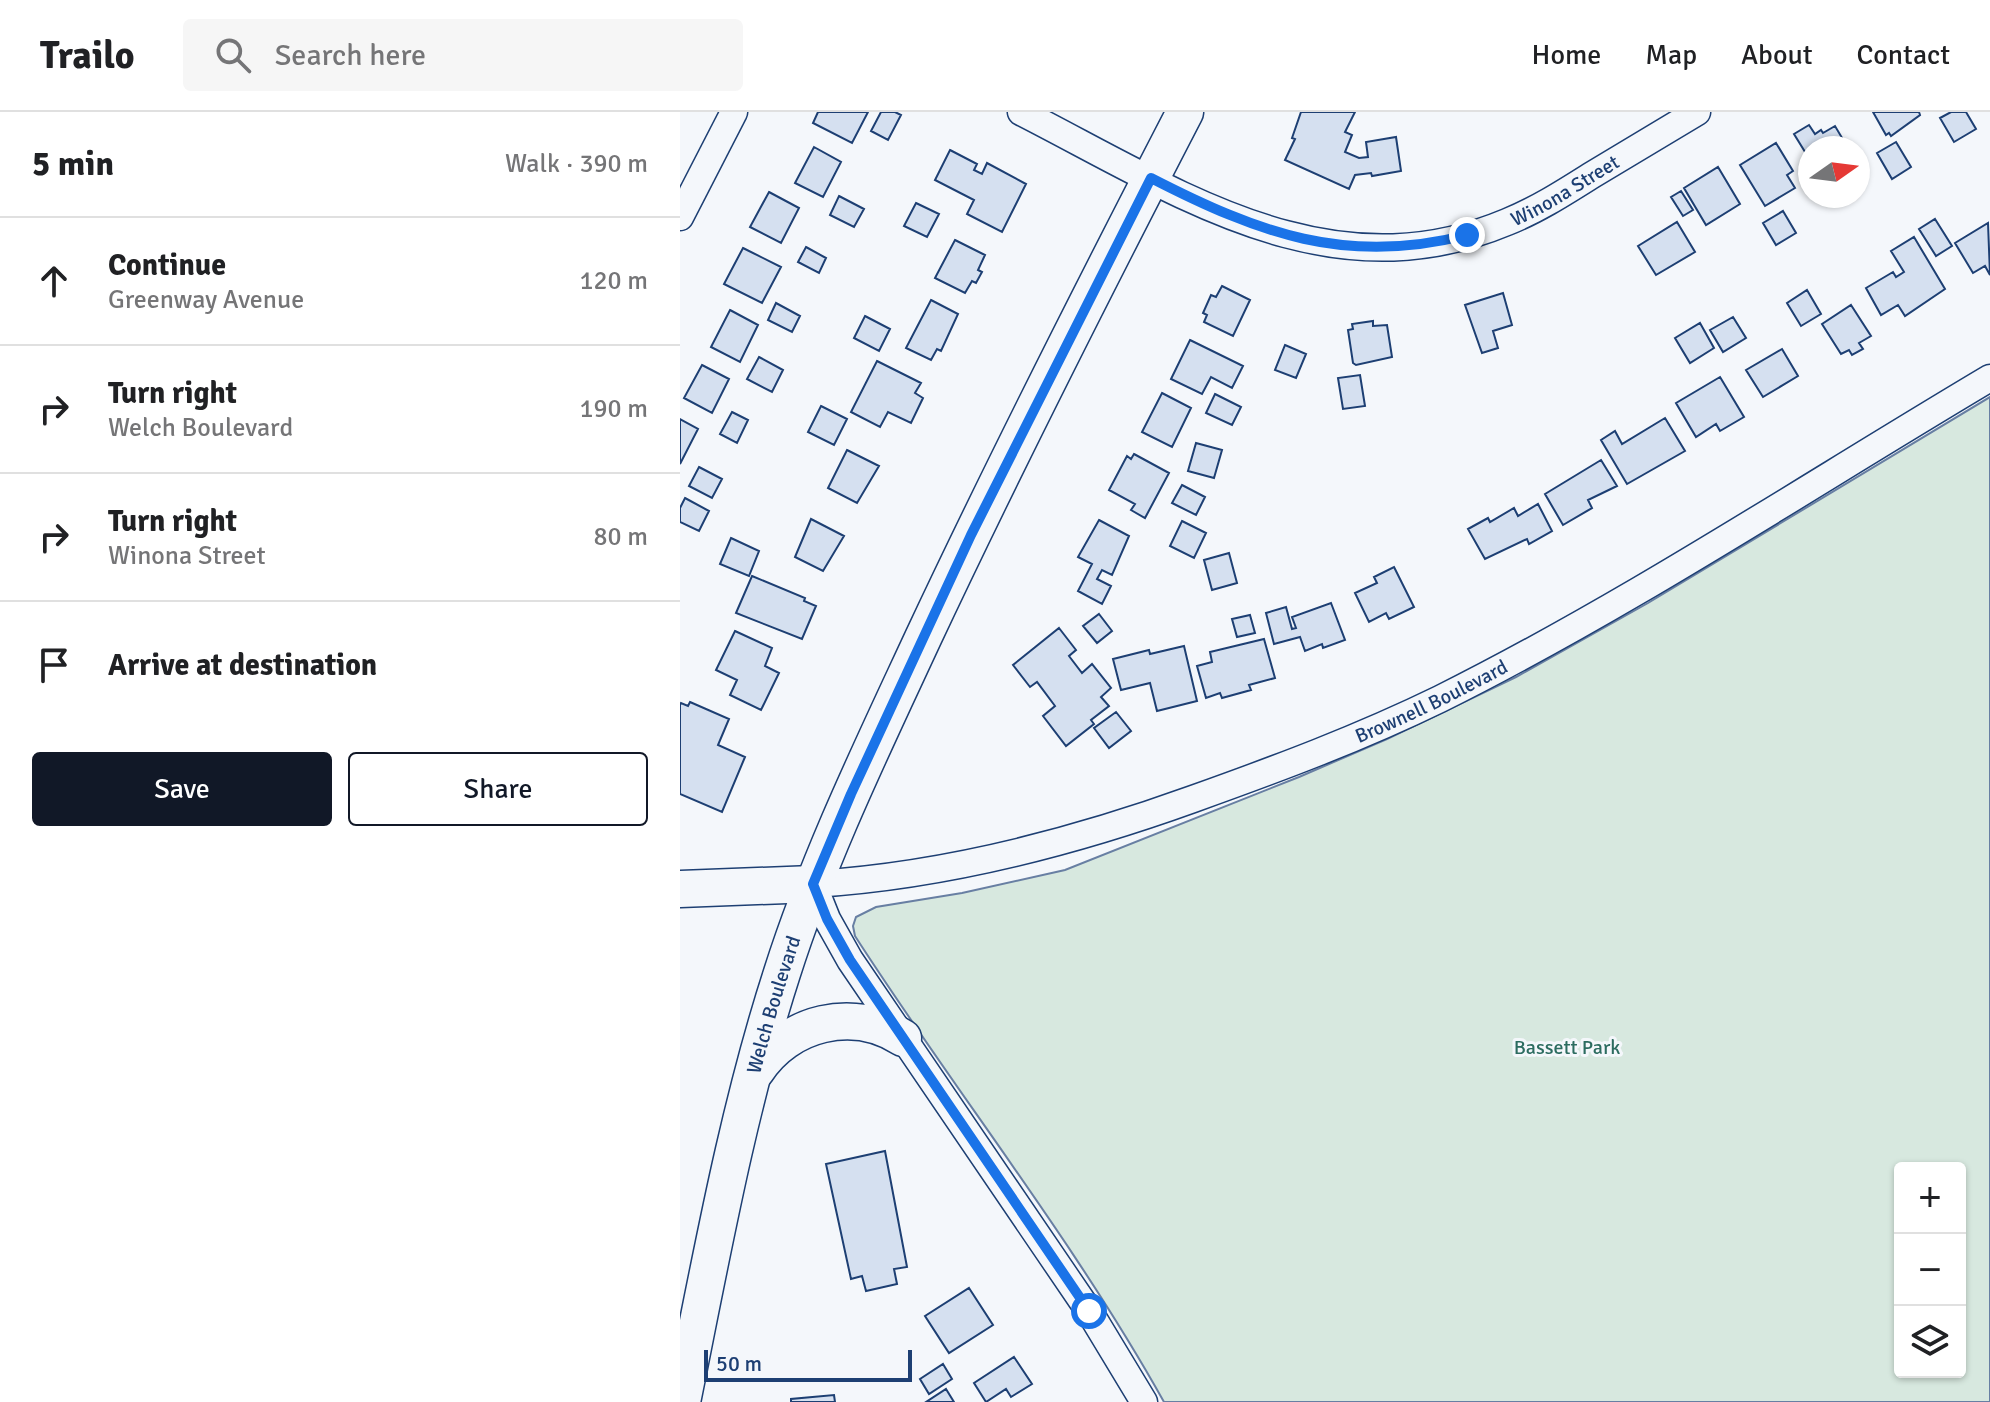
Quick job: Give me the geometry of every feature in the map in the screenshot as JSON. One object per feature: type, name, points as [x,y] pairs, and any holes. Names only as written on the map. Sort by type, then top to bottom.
[{"type":"main road","name":"Welch Boulevard","points":[[682,1402],[753,1076],[781,976],[813,884],[851,794],[971,535],[1185,112]]},
{"type":"main road","points":[[680,889],[813,884]]},
{"type":"main road","points":[[753,1076],[766,1058],[785,1042],[816,1026],[835,1021],[856,1020],[876,1024],[903,1038]]},
{"type":"street","points":[[680,217],[734,112]]},
{"type":"street","name":"Winona Street","points":[[1021,112],[1221,213],[1291,237],[1348,247],[1412,246],[1448,240],[1507,222],[1555,197],[1697,112]]},
{"type":"street","name":"Brownell Boulevard","points":[[813,884],[933,869],[1064,840],[1208,794],[1365,733],[1439,699],[1546,642],[1990,378]]},
{"type":"street","points":[[813,884],[837,939],[1089,1311],[1144,1402]]},
{"type":"green space","name":"Bassett Park","points":[[1990,397],[1990,1402],[1164,1402],[1092,1282],[855,936],[853,926],[856,917],[876,907],[962,893],[1065,870],[1299,777],[1516,677],[1648,603]]},
{"type":"building","points":[[818,112],[868,112],[852,143],[813,123]]},
{"type":"building","points":[[881,112],[901,115],[888,140],[871,131]]},
{"type":"building","points":[[1301,112],[1355,112],[1345,132],[1352,135],[1345,152],[1359,158],[1368,157],[1366,142],[1396,137],[1401,171],[1372,176],[1371,173],[1355,175],[1349,189],[1285,160],[1295,139],[1292,138]]},
{"type":"building","points":[[1873,112],[1919,112],[1920,115],[1891,136],[1889,133],[1886,135]]},
{"type":"building","points":[[1951,112],[1966,112],[1976,129],[1954,142],[1940,118]]},
{"type":"building","points":[[1809,125],[1815,134],[1835,126],[1841,136],[1798,136],[1798,140],[1794,134]]},
{"type":"building","points":[[1896,142],[1911,167],[1892,179],[1877,153]]},
{"type":"building","points":[[1776,143],[1793,171],[1787,175],[1795,188],[1765,206],[1740,165]]},
{"type":"building","points":[[814,147],[841,162],[823,197],[795,183]]},
{"type":"building","points":[[950,150],[977,164],[974,170],[982,174],[987,163],[1026,184],[1002,232],[967,214],[974,200],[935,180]]},
{"type":"building","points":[[1718,167],[1740,204],[1706,225],[1684,188]]},
{"type":"building","points":[[1681,191],[1693,210],[1683,216],[1671,197]]},
{"type":"building","points":[[769,192],[799,208],[781,243],[750,227]]},
{"type":"building","points":[[839,196],[864,209],[854,227],[830,215]]},
{"type":"building","points":[[916,203],[939,214],[927,237],[904,226]]},
{"type":"building","points":[[1783,211],[1796,233],[1776,245],[1763,223]]},
{"type":"building","points":[[1935,219],[1952,246],[1936,256],[1919,229]]},
{"type":"building","points":[[1677,222],[1695,252],[1656,275],[1638,246]]},
{"type":"building","points":[[1988,223],[1990,275],[1985,266],[1973,273],[1955,243]]},
{"type":"building","points":[[1914,237],[1945,289],[1905,316],[1898,305],[1881,315],[1866,288],[1893,272],[1896,277],[1904,272],[1891,251]]},
{"type":"building","points":[[955,240],[985,255],[978,270],[982,272],[965,293],[935,278]]},
{"type":"building","points":[[806,247],[826,258],[819,273],[798,262]]},
{"type":"building","points":[[743,248],[781,267],[762,303],[724,284]]},
{"type":"building","points":[[1222,286],[1250,300],[1233,336],[1204,322],[1207,315],[1203,313],[1211,295],[1216,297]]},
{"type":"building","points":[[1807,290],[1821,314],[1801,326],[1787,303]]},
{"type":"building","points":[[1503,293],[1512,325],[1493,331],[1498,348],[1482,353],[1465,305]]},
{"type":"building","points":[[931,300],[958,314],[941,351],[937,349],[931,360],[906,348]]},
{"type":"building","points":[[776,303],[800,316],[792,332],[768,320]]},
{"type":"building","points":[[1851,305],[1871,336],[1859,343],[1863,349],[1852,355],[1849,350],[1841,354],[1822,324]]},
{"type":"building","points":[[730,310],[758,325],[740,362],[711,347]]},
{"type":"building","points":[[865,316],[890,329],[879,351],[854,338]]},
{"type":"building","points":[[1733,317],[1746,338],[1723,352],[1710,330]]},
{"type":"building","points":[[1373,321],[1373,326],[1387,325],[1392,357],[1356,365],[1353,363],[1348,330],[1353,329],[1352,324]]},
{"type":"building","points":[[1700,323],[1714,348],[1690,363],[1675,338]]},
{"type":"building","points":[[1190,340],[1243,366],[1232,388],[1211,377],[1202,394],[1171,379]]},
{"type":"building","points":[[1285,345],[1306,354],[1296,378],[1275,370]]},
{"type":"building","points":[[1782,349],[1798,376],[1763,397],[1746,370]]},
{"type":"building","points":[[759,357],[783,370],[772,392],[747,379]]},
{"type":"building","points":[[877,361],[921,383],[915,393],[923,398],[911,423],[888,412],[880,427],[851,412]]},
{"type":"building","points":[[702,365],[729,379],[712,413],[684,398]]},
{"type":"building","points":[[1360,375],[1365,406],[1343,409],[1338,378]]},
{"type":"building","points":[[1720,377],[1744,417],[1720,431],[1716,424],[1696,437],[1676,403]]},
{"type":"building","points":[[1162,393],[1191,408],[1172,447],[1142,432]]},
{"type":"building","points":[[1215,394],[1241,407],[1232,425],[1206,413]]},
{"type":"building","points":[[821,406],[847,419],[834,445],[808,432]]},
{"type":"building","points":[[732,412],[748,420],[737,443],[720,434]]},
{"type":"building","points":[[1665,418],[1685,451],[1627,484],[1601,440],[1615,431],[1622,444]]},
{"type":"building","points":[[680,419],[698,429],[680,464]]},
{"type":"building","points":[[1196,443],[1222,450],[1214,478],[1188,471]]},
{"type":"building","points":[[847,450],[879,466],[857,503],[828,488]]},
{"type":"building","points":[[1134,454],[1169,473],[1145,518],[1131,510],[1135,504],[1109,490],[1127,456],[1131,459]]},
{"type":"building","points":[[1601,460],[1617,486],[1588,500],[1592,508],[1563,525],[1545,494]]},
{"type":"building","points":[[699,467],[722,479],[712,498],[689,486]]},
{"type":"building","points":[[1182,485],[1205,497],[1196,515],[1172,503]]},
{"type":"building","points":[[685,498],[709,511],[699,531],[680,522],[680,508]]},
{"type":"building","points":[[1538,504],[1552,531],[1529,544],[1527,539],[1485,559],[1468,529],[1488,518],[1490,522],[1514,508],[1518,516]]},
{"type":"building","points":[[811,519],[844,536],[823,571],[795,557]]},
{"type":"building","points":[[1099,520],[1129,536],[1112,575],[1102,570],[1097,579],[1111,586],[1102,604],[1078,591],[1092,564],[1078,557]]},
{"type":"building","points":[[1182,521],[1206,533],[1194,558],[1170,546]]},
{"type":"building","points":[[731,538],[759,551],[749,576],[720,564]]},
{"type":"building","points":[[1229,553],[1237,583],[1212,590],[1204,560]]},
{"type":"building","points":[[1394,567],[1414,607],[1389,619],[1386,613],[1369,622],[1355,593],[1377,583],[1374,577]]},
{"type":"building","points":[[752,576],[805,598],[804,601],[816,606],[802,639],[736,613]]},
{"type":"building","points":[[1331,603],[1345,640],[1305,651],[1300,637],[1274,644],[1266,613],[1286,607],[1292,629],[1296,628],[1292,617]]},
{"type":"building","points":[[1099,614],[1112,631],[1097,643],[1083,626]]},
{"type":"building","points":[[1250,615],[1255,633],[1237,637],[1232,619]]},
{"type":"building","points":[[1059,628],[1076,650],[1069,656],[1082,673],[1092,664],[1111,688],[1101,697],[1109,706],[1091,720],[1094,724],[1066,746],[1043,716],[1055,706],[1037,682],[1030,687],[1013,665]]},
{"type":"building","points":[[735,631],[772,648],[765,666],[779,673],[761,710],[730,695],[737,680],[716,670]]},
{"type":"building","points":[[1264,639],[1275,678],[1249,685],[1251,690],[1222,698],[1220,693],[1206,698],[1197,666],[1212,662],[1210,652]]},
{"type":"building","points":[[1184,646],[1197,701],[1157,711],[1150,683],[1121,690],[1113,659]]},
{"type":"building","points":[[690,702],[729,719],[718,745],[745,757],[722,812],[680,794],[680,705],[688,706]]},
{"type":"building","points":[[1116,712],[1131,731],[1109,748],[1094,728]]},
{"type":"building","points":[[885,1151],[907,1267],[894,1269],[897,1284],[866,1291],[862,1276],[851,1279],[826,1164]]},
{"type":"building","points":[[969,1288],[993,1325],[949,1353],[925,1316]]},
{"type":"building","points":[[1014,1357],[1032,1384],[1011,1397],[1006,1389],[986,1402],[974,1383]]},
{"type":"building","points":[[943,1364],[952,1379],[929,1394],[920,1379]]},
{"type":"building","points":[[946,1389],[954,1402],[926,1402]]},
{"type":"building","points":[[834,1395],[835,1402],[791,1402],[791,1399]]},
{"type":"route","points":[[1089,1311],[850,960],[827,919],[813,884],[851,794],[971,535],[1151,178],[1228,216],[1310,242],[1348,247],[1390,247],[1435,243],[1467,235]]}]
